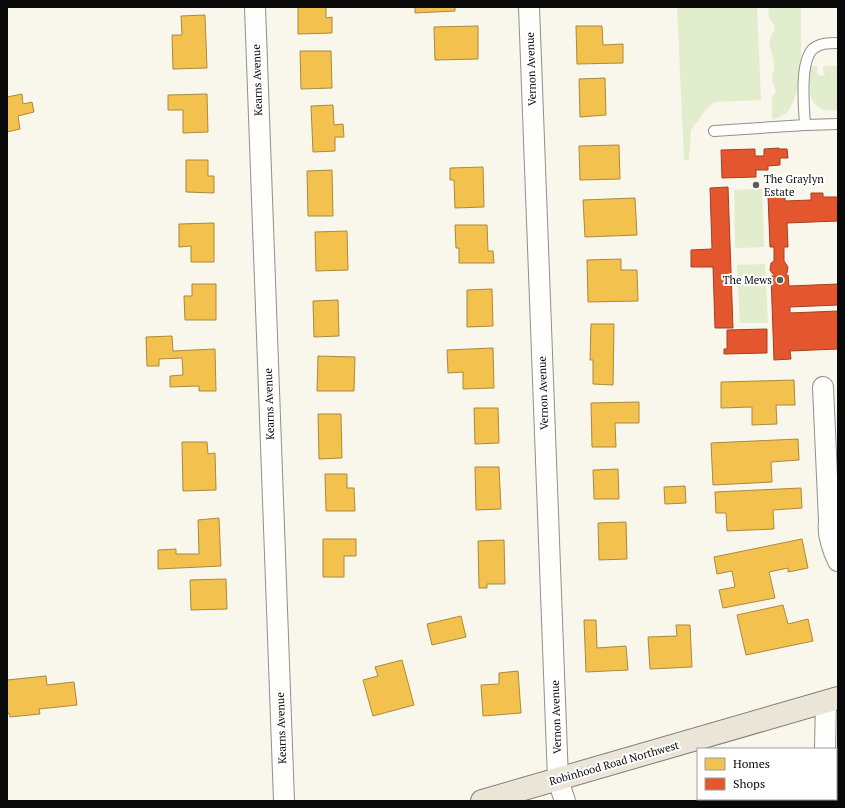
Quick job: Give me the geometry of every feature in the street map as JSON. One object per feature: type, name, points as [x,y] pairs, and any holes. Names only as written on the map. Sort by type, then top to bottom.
[{"type":"main road","name":"Robinhood Road Northwest","points":[[482,801],[832,700]]},
{"type":"street","name":"Kearns Avenue","points":[[254,7],[284,801]]},
{"type":"street","name":"Vernon Avenue","points":[[529,7],[558,780],[565,801]]},
{"type":"street","points":[[822,387],[834,516],[830,534],[834,554],[838,561]]},
{"type":"street","points":[[825,748],[832,700]]},
{"type":"lane","points":[[805,124],[803,93],[807,60],[813,49],[822,44],[838,43]]},
{"type":"lane","points":[[714,131],[805,124],[838,124]]},
{"type":"green space","points":[[677,7],[757,7],[761,100],[714,102],[707,108],[691,130],[689,160],[684,160]]},
{"type":"green space","points":[[768,7],[801,7],[801,46],[797,90],[788,111],[772,120],[772,98],[776,92],[772,80],[774,65],[770,39],[775,30],[774,24],[769,18]]},
{"type":"green space","points":[[810,66],[817,66],[817,73],[820,76],[825,75],[823,66],[838,66],[838,110],[825,110],[814,103],[811,98],[809,85]]},
{"type":"green space","points":[[762,189],[764,247],[735,248],[734,190]]},
{"type":"green space","points":[[765,264],[768,323],[740,323],[737,265]]},
{"type":"building: Homes","points":[[298,7],[326,7],[326,18],[332,17],[332,33],[298,34]]},
{"type":"building: Homes","points":[[415,7],[455,7],[455,11],[415,13]]},
{"type":"building: Homes","points":[[205,15],[207,68],[173,69],[172,35],[182,35],[181,16]]},
{"type":"building: Homes","points":[[478,26],[478,59],[435,60],[434,27]]},
{"type":"building: Homes","points":[[576,26],[602,26],[603,45],[623,44],[623,63],[577,64]]},
{"type":"building: Homes","points":[[300,51],[331,51],[332,88],[301,89]]},
{"type":"building: Homes","points":[[605,78],[606,115],[580,117],[579,79]]},
{"type":"building: Homes","points":[[22,94],[23,104],[32,102],[34,112],[18,116],[20,129],[7,132],[7,97]]},
{"type":"building: Homes","points":[[207,94],[208,132],[183,133],[183,110],[168,110],[168,95]]},
{"type":"building: Homes","points":[[333,105],[334,125],[343,124],[344,137],[335,137],[335,151],[313,152],[311,106]]},
{"type":"building: Homes","points":[[619,145],[620,179],[580,180],[579,146]]},
{"type":"building: Homes","points":[[186,160],[208,160],[208,176],[214,176],[214,193],[186,192]]},
{"type":"building: Homes","points":[[483,167],[484,207],[455,208],[454,180],[450,180],[450,168]]},
{"type":"building: Homes","points":[[332,170],[333,216],[308,216],[307,171]]},
{"type":"building: Homes","points":[[635,198],[637,235],[585,237],[583,200]]},
{"type":"building: Homes","points":[[214,223],[214,262],[191,262],[191,246],[179,247],[179,224]]},
{"type":"building: Homes","points":[[455,225],[487,225],[488,251],[493,251],[494,263],[459,263],[459,248],[456,248]]},
{"type":"building: Homes","points":[[347,231],[348,270],[316,271],[315,232]]},
{"type":"building: Homes","points":[[621,259],[621,270],[637,270],[638,301],[588,302],[587,260]]},
{"type":"building: Homes","points":[[192,284],[216,284],[216,320],[185,320],[184,296],[192,296]]},
{"type":"building: Homes","points":[[492,289],[493,326],[467,327],[467,290]]},
{"type":"building: Homes","points":[[338,300],[339,336],[314,337],[313,301]]},
{"type":"building: Homes","points":[[591,324],[614,324],[613,385],[593,384],[593,360],[590,360]]},
{"type":"building: Homes","points":[[172,336],[173,351],[215,349],[216,391],[199,391],[199,386],[170,387],[170,376],[183,375],[182,358],[159,359],[159,366],[147,366],[146,337]]},
{"type":"building: Homes","points":[[493,348],[494,388],[463,389],[463,372],[448,373],[447,350]]},
{"type":"building: Homes","points":[[318,356],[355,357],[354,391],[317,391]]},
{"type":"building: Homes","points":[[794,380],[795,405],[776,405],[777,424],[752,425],[752,407],[721,408],[721,382]]},
{"type":"building: Homes","points":[[639,402],[639,423],[615,423],[616,447],[592,447],[591,403]]},
{"type":"building: Homes","points":[[474,408],[498,408],[499,443],[475,444]]},
{"type":"building: Homes","points":[[318,414],[341,414],[342,458],[319,459]]},
{"type":"building: Homes","points":[[798,439],[799,460],[771,462],[772,482],[713,485],[711,443]]},
{"type":"building: Homes","points":[[182,442],[207,442],[208,454],[215,453],[216,490],[183,491]]},
{"type":"building: Homes","points":[[475,467],[499,467],[501,509],[476,510]]},
{"type":"building: Homes","points":[[618,469],[619,499],[594,499],[593,470]]},
{"type":"building: Homes","points":[[325,474],[347,474],[347,488],[354,488],[355,511],[326,511]]},
{"type":"building: Homes","points":[[685,486],[686,503],[665,504],[664,487]]},
{"type":"building: Homes","points":[[801,488],[802,508],[773,510],[774,529],[727,531],[726,513],[716,513],[715,492]]},
{"type":"building: Homes","points":[[219,518],[221,566],[158,569],[158,550],[176,549],[176,554],[199,554],[198,520]]},
{"type":"building: Homes","points":[[626,522],[627,559],[599,560],[598,523]]},
{"type":"building: Homes","points":[[323,539],[356,539],[356,556],[344,556],[344,577],[323,577]]},
{"type":"building: Homes","points":[[802,539],[808,568],[788,572],[788,568],[769,572],[775,598],[723,608],[719,590],[735,587],[732,571],[717,574],[714,557]]},
{"type":"building: Homes","points":[[504,540],[505,584],[487,584],[487,588],[479,588],[478,541]]},
{"type":"building: Homes","points":[[226,579],[227,609],[191,610],[190,580]]},
{"type":"building: Homes","points":[[783,605],[788,624],[808,619],[813,641],[746,655],[737,615]]},
{"type":"building: Homes","points":[[461,616],[466,637],[432,645],[427,624]]},
{"type":"building: Homes","points":[[584,620],[596,620],[597,648],[626,646],[628,670],[586,672]]},
{"type":"building: Homes","points":[[676,625],[690,625],[692,667],[650,669],[648,637],[677,636]]},
{"type":"building: Homes","points":[[402,660],[414,705],[373,716],[363,680],[378,676],[375,667]]},
{"type":"building: Homes","points":[[518,671],[521,713],[483,716],[481,685],[499,684],[499,673]]},
{"type":"building: Homes","points":[[46,676],[47,685],[74,682],[77,705],[39,709],[40,714],[10,717],[9,713],[7,714],[7,680]]},
{"type":"building: Homes","points":[[755,800],[781,800],[781,801]]},
{"type":"building: Shops","points":[[755,149],[755,156],[764,156],[764,149],[787,149],[788,158],[780,158],[780,165],[768,166],[768,170],[756,170],[756,177],[722,178],[721,150]]},
{"type":"building: Shops","points":[[728,187],[733,328],[715,328],[713,267],[691,267],[691,250],[712,249],[710,188]]},
{"type":"building: Shops","name":"The Mews","points":[[811,193],[823,193],[823,197],[838,197],[838,221],[787,223],[788,247],[784,247],[784,261],[788,267],[785,275],[788,275],[789,286],[838,284],[838,305],[790,307],[790,313],[838,311],[838,349],[790,351],[791,359],[774,360],[771,276],[775,276],[770,270],[771,263],[774,261],[774,247],[770,247],[768,196],[785,196],[785,201],[811,200]]},
{"type":"building: Shops","points":[[767,329],[767,353],[724,354],[724,349],[727,349],[727,330]]},
{"type":"place","name":"The Graylyn Estate","points":[[756,185]]},
{"type":"place","name":"The Mews","points":[[780,280]]}]
